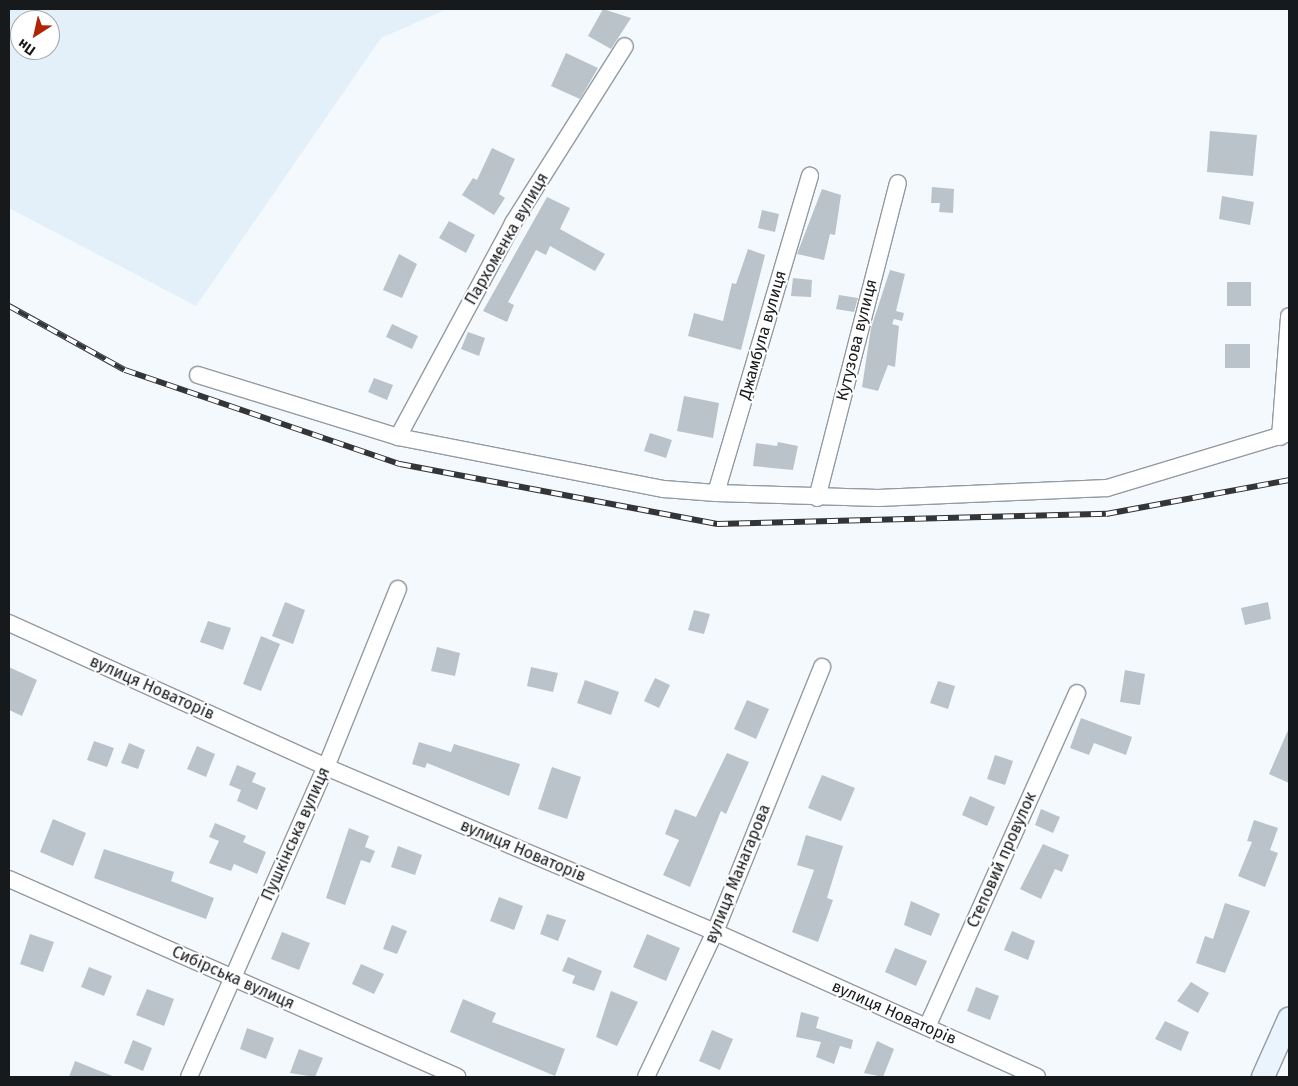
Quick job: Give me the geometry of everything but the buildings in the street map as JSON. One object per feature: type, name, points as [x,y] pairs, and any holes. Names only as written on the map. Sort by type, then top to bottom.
[{"type":"street","name":"Пархоменка вулиця","points":[[398,437],[513,224],[625,46]]},
{"type":"street","name":"Джамбула вулиця","points":[[716,493],[810,176]]},
{"type":"street","name":"Кутузова вулиця","points":[[817,498],[898,183]]},
{"type":"street","points":[[198,375],[398,437],[664,488],[716,493],[817,498],[1107,488],[1285,435],[1289,316]]},
{"type":"street","name":"Пушкінська вулиця","points":[[189,1077],[326,768],[398,589]]},
{"type":"street","name":"вулиця Новаторів","points":[[9,623],[326,768],[715,932],[1037,1077]]},
{"type":"street","name":"вулиця Манагарова","points":[[646,1077],[715,932],[822,667]]},
{"type":"street","name":"Степовий провулок","points":[[927,1027],[1078,693]]},
{"type":"street","name":"Сибірська вулиця","points":[[9,879],[457,1077]]},
{"type":"street","points":[[1263,1077],[1289,1019]]},
{"type":"shaded area","points":[[9,9],[447,9],[381,38],[196,306],[9,208]]},
{"type":"railway","points":[[9,306],[125,370],[400,464],[717,524],[1106,514],[1289,480]]}]
